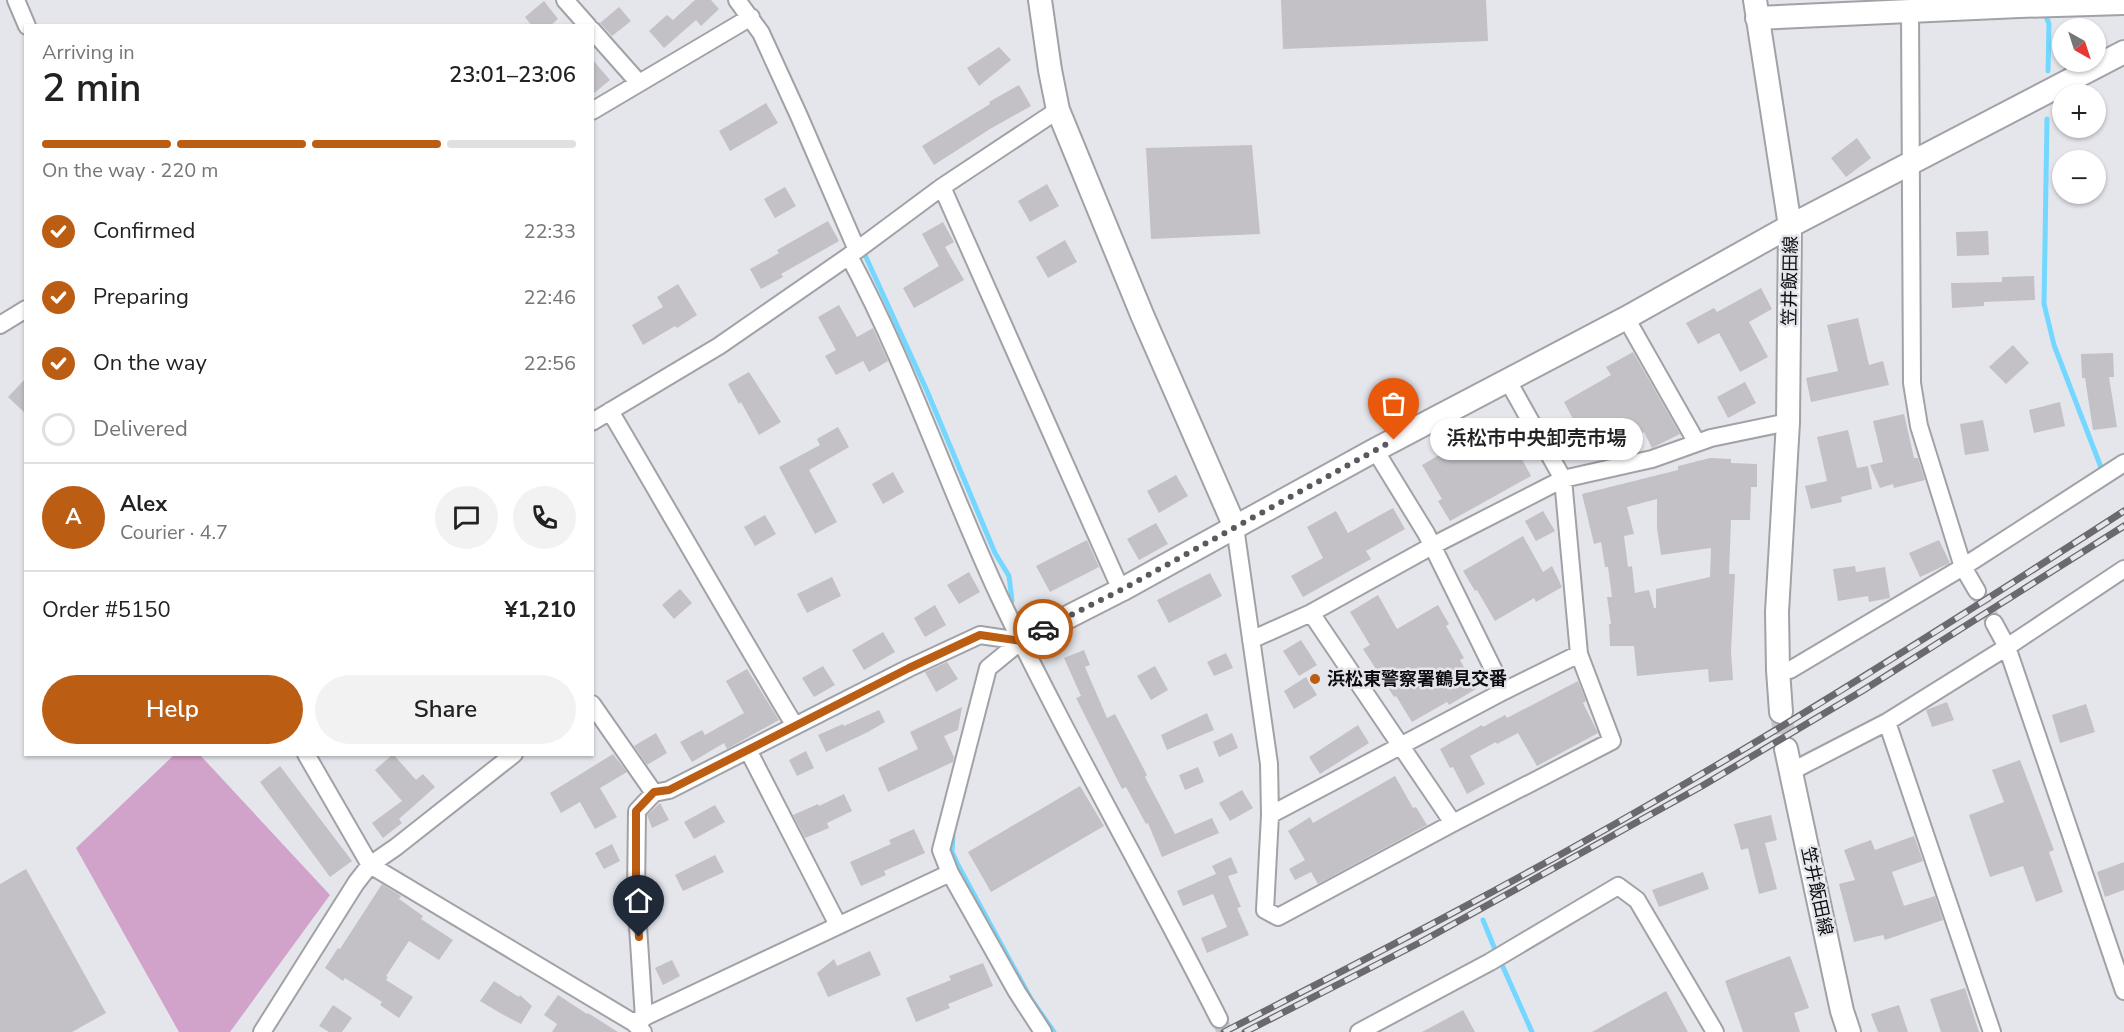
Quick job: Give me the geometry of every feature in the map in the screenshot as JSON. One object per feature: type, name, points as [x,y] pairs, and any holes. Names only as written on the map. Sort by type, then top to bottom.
[{"type":"street","points":[[16,0],[26,24]]},
{"type":"street","points":[[565,0],[586,24]]},
{"type":"street","points":[[737,0],[761,33],[799,116],[853,253],[924,415],[981,555],[1021,641],[1219,1019]]},
{"type":"street","points":[[1040,0],[1058,110],[1143,317],[1235,527],[1269,764],[1270,815],[1265,910],[1278,917],[1612,741],[1579,654],[1563,478],[1508,381]]},
{"type":"street","points":[[1043,1032],[1017,992],[950,873],[941,850],[988,668],[1021,641],[1121,590],[1375,450],[1626,318],[1790,226],[1756,9],[1910,12],[2030,4],[2124,3]]},
{"type":"street","points":[[1910,12],[1912,383],[1919,426],[1964,567],[1977,591]]},
{"type":"street","points":[[594,110],[751,17]]},
{"type":"street","points":[[594,32],[639,83]]},
{"type":"street","name":"笠井飯田線","points":[[1781,712],[1777,612],[1788,422],[1790,226],[2124,52]]},
{"type":"street","points":[[594,421],[719,345],[853,253],[942,187],[1058,110]]},
{"type":"street","points":[[942,187],[1121,590]]},
{"type":"street","points":[[0,325],[24,310]]},
{"type":"street","points":[[1626,318],[1697,443]]},
{"type":"street","points":[[610,411],[697,558],[723,607],[795,726]]},
{"type":"street","points":[[1251,640],[1311,613],[1432,546],[1563,478],[1652,459],[1711,438],[1788,422]]},
{"type":"street","points":[[1375,450],[1432,546],[1504,691]]},
{"type":"street","points":[[1778,670],[1790,670],[1964,567],[2124,463]]},
{"type":"street","points":[[1789,760],[1887,722],[2007,647],[2124,569]]},
{"type":"street","points":[[1311,613],[1453,823]]},
{"type":"street","points":[[1994,623],[2007,647],[2124,991]]},
{"type":"street","points":[[637,1023],[636,811],[654,792],[669,790],[909,668],[980,635],[1021,641]]},
{"type":"street","points":[[1270,815],[1504,691],[1579,654]]},
{"type":"street","points":[[594,707],[654,792]]},
{"type":"street","points":[[1887,722],[1992,1032]]},
{"type":"street","points":[[748,750],[837,925]]},
{"type":"street","points":[[307,756],[370,865],[637,1023]]},
{"type":"street","points":[[262,1032],[356,883],[370,865],[511,756]]},
{"type":"street","name":"笠井飯田線","points":[[1789,760],[1842,1011],[1849,1032]]},
{"type":"street","points":[[616,1032],[950,873]]},
{"type":"street","points":[[1359,1032],[1490,962],[1618,886],[1637,900],[1715,1032]]},
{"type":"shaded area","points":[[173,756],[201,756],[330,895],[230,1032],[179,1032],[76,848]]},
{"type":"building","points":[[695,0],[711,0],[719,9],[701,26],[696,20],[664,48],[649,31],[667,15],[673,20]]},
{"type":"building","points":[[1281,0],[1486,0],[1488,41],[1283,49]]},
{"type":"building","points":[[544,1],[558,19],[552,24],[530,24],[525,17]]},
{"type":"building","points":[[619,7],[631,21],[612,36],[600,23]]},
{"type":"building","points":[[999,47],[1011,60],[979,86],[967,68]]},
{"type":"building","points":[[594,61],[610,80],[594,93]]},
{"type":"building","points":[[1019,85],[1031,106],[934,165],[922,146]]},
{"type":"building","points":[[766,103],[778,123],[730,151],[719,131]]},
{"type":"building","points":[[1857,138],[1871,158],[1846,177],[1831,158]]},
{"type":"building","points":[[1252,145],[1260,234],[1151,239],[1146,148]]},
{"type":"building","points":[[1047,184],[1059,206],[1030,222],[1018,201]]},
{"type":"building","points":[[785,187],[796,206],[775,218],[764,199]]},
{"type":"building","points":[[828,221],[839,241],[781,274],[783,277],[761,289],[750,269],[779,253],[777,250]]},
{"type":"building","points":[[943,222],[954,242],[945,247],[964,280],[914,308],[903,288],[939,266],[922,234]]},
{"type":"building","points":[[1988,231],[1989,255],[1957,256],[1956,232]]},
{"type":"building","points":[[1065,240],[1077,262],[1048,278],[1036,257]]},
{"type":"building","points":[[2034,276],[2035,300],[1984,302],[1984,306],[1952,308],[1951,283],[2002,282],[2002,277]]},
{"type":"building","points":[[678,284],[697,315],[643,345],[632,325],[663,307],[657,297]]},
{"type":"building","points":[[1761,288],[1772,309],[1749,322],[1768,357],[1740,372],[1719,333],[1698,344],[1686,323],[1714,308],[1717,312]]},
{"type":"building","points":[[839,305],[857,337],[873,328],[888,361],[869,372],[863,361],[836,375],[825,356],[836,350],[818,317]]},
{"type":"building","points":[[1858,318],[1869,365],[1883,361],[1889,385],[1811,402],[1806,378],[1838,371],[1827,325]]},
{"type":"building","points":[[2013,345],[2029,363],[2006,384],[1989,367]]},
{"type":"building","points":[[1633,352],[1680,434],[1652,448],[1644,432],[1618,446],[1616,442],[1592,455],[1564,402],[1611,375],[1606,367]]},
{"type":"building","points":[[2113,353],[2114,377],[2109,377],[2117,427],[2093,430],[2085,378],[2082,378],[2081,354]]},
{"type":"building","points":[[749,372],[781,422],[759,435],[728,384]]},
{"type":"building","points":[[24,380],[24,412],[8,397]]},
{"type":"building","points":[[1745,382],[1756,403],[1728,418],[1717,397]]},
{"type":"building","points":[[2060,402],[2065,426],[2034,433],[2029,410]]},
{"type":"building","points":[[1904,414],[1914,458],[1918,458],[1925,480],[1894,488],[1893,484],[1880,488],[1870,465],[1883,462],[1873,421]]},
{"type":"building","points":[[1983,420],[1989,451],[1965,455],[1960,424]]},
{"type":"building","points":[[1502,422],[1531,476],[1450,521],[1438,501],[1442,499],[1422,465],[1441,454],[1443,458]]},
{"type":"building","points":[[838,427],[849,447],[809,470],[837,522],[815,534],[779,467],[820,445],[817,439]]},
{"type":"building","points":[[1848,430],[1857,468],[1868,466],[1872,489],[1841,497],[1842,502],[1811,509],[1805,486],[1827,481],[1817,437]]},
{"type":"building","points":[[1710,458],[1731,459],[1731,463],[1757,464],[1757,487],[1751,487],[1750,520],[1731,520],[1729,574],[1735,574],[1731,651],[1733,680],[1709,682],[1708,669],[1637,676],[1634,646],[1610,646],[1609,624],[1611,624],[1607,597],[1612,597],[1608,567],[1605,567],[1601,542],[1594,544],[1582,494],[1678,470],[1678,466]],"holes":[[[1657,499],[1657,528],[1661,555],[1711,548],[1710,577],[1656,589],[1656,608],[1654,608],[1649,590],[1635,593],[1632,566],[1628,567],[1624,536],[1634,534],[1627,507]]]},
{"type":"building","points":[[893,472],[904,492],[883,504],[872,484]]},
{"type":"building","points":[[1176,475],[1188,496],[1159,513],[1147,491]]},
{"type":"building","points":[[1393,508],[1405,529],[1366,551],[1371,559],[1303,597],[1291,576],[1323,558],[1307,527],[1336,511],[1348,533]]},
{"type":"building","points":[[1543,511],[1555,531],[1536,541],[1525,521]]},
{"type":"building","points":[[765,515],[776,534],[755,546],[744,527]]},
{"type":"building","points":[[1156,523],[1168,544],[1139,560],[1127,539]]},
{"type":"building","points":[[1523,536],[1543,572],[1552,566],[1562,587],[1536,602],[1534,598],[1495,621],[1463,571]]},
{"type":"building","points":[[1087,540],[1099,567],[1050,592],[1036,566]]},
{"type":"building","points":[[1939,540],[1950,563],[1920,577],[1909,553]]},
{"type":"building","points":[[1855,566],[1856,572],[1885,567],[1890,598],[1869,602],[1868,596],[1838,601],[1833,569]]},
{"type":"building","points":[[969,572],[980,592],[959,604],[947,585]]},
{"type":"building","points":[[1210,573],[1222,596],[1169,623],[1157,600]]},
{"type":"building","points":[[832,577],[841,596],[807,613],[797,594]]},
{"type":"building","points":[[680,589],[692,603],[674,619],[662,605]]},
{"type":"building","points":[[1378,595],[1397,629],[1438,605],[1449,624],[1446,626],[1464,658],[1460,660],[1476,689],[1449,705],[1447,702],[1412,722],[1363,649],[1370,645],[1350,612]]},
{"type":"building","points":[[935,605],[946,625],[925,637],[914,618]]},
{"type":"building","points":[[883,632],[895,652],[864,670],[852,650]]},
{"type":"building","points":[[1301,640],[1317,665],[1299,676],[1283,651]]},
{"type":"building","points":[[1084,650],[1090,665],[1085,667],[1107,718],[1115,714],[1175,834],[1212,818],[1219,833],[1162,857],[1148,823],[1146,824],[1126,787],[1122,789],[1076,698],[1081,696],[1064,658]]},
{"type":"building","points":[[1226,653],[1233,668],[1214,676],[1207,662]]},
{"type":"building","points":[[947,662],[958,679],[936,692],[925,672]]},
{"type":"building","points":[[823,666],[835,685],[814,697],[802,678]]},
{"type":"building","points":[[1155,666],[1168,690],[1151,700],[1137,676]]},
{"type":"building","points":[[747,669],[779,720],[727,749],[724,743],[692,762],[680,742],[702,730],[705,735],[744,713],[726,681]]},
{"type":"building","points":[[1306,677],[1317,695],[1294,709],[1284,691]]},
{"type":"building","points":[[1578,681],[1586,701],[1583,703],[1598,733],[1537,766],[1518,733],[1497,744],[1496,742],[1470,756],[1485,784],[1467,794],[1453,767],[1450,768],[1440,749],[1482,725],[1483,727],[1505,715],[1507,718]]},
{"type":"building","points":[[1947,702],[1954,720],[1932,727],[1926,710]]},
{"type":"building","points":[[2086,704],[2095,732],[2060,743],[2052,715]]},
{"type":"building","points":[[962,707],[958,730],[944,736],[954,757],[953,762],[888,792],[878,768],[918,749],[910,732]]},
{"type":"building","points":[[879,710],[885,722],[826,752],[818,735]]},
{"type":"building","points":[[1207,713],[1214,730],[1167,750],[1161,735]]},
{"type":"building","points":[[1358,725],[1369,743],[1320,774],[1309,757]]},
{"type":"building","points":[[656,733],[667,753],[647,765],[634,746]]},
{"type":"building","points":[[1232,733],[1238,748],[1219,757],[1213,742]]},
{"type":"building","points":[[806,751],[814,768],[797,776],[789,760]]},
{"type":"building","points":[[613,754],[627,772],[600,788],[617,817],[595,829],[580,802],[561,813],[550,793]]},
{"type":"building","points":[[391,756],[395,756],[416,780],[423,774],[435,787],[399,819],[402,823],[383,838],[372,823],[402,801],[375,770]]},
{"type":"building","points":[[2020,760],[2054,850],[2049,852],[2063,892],[2036,902],[2023,866],[1990,877],[1969,815],[2004,802],[1992,770]]},
{"type":"building","points":[[280,766],[352,861],[330,877],[260,782]]},
{"type":"building","points":[[1198,767],[1204,782],[1185,790],[1179,775]]},
{"type":"building","points":[[1395,776],[1413,808],[1416,807],[1427,825],[1318,884],[1311,872],[1295,880],[1289,869],[1305,860],[1288,831],[1310,817],[1313,823]]},
{"type":"building","points":[[1080,786],[1104,826],[991,892],[968,852]]},
{"type":"building","points":[[1242,790],[1253,808],[1230,821],[1219,803]]},
{"type":"building","points":[[844,794],[852,811],[827,823],[829,828],[805,838],[793,815]]},
{"type":"building","points":[[660,803],[669,820],[652,828],[647,815]]},
{"type":"building","points":[[715,805],[725,822],[694,839],[684,822]]},
{"type":"building","points":[[1771,815],[1777,840],[1765,843],[1777,889],[1759,894],[1748,848],[1741,850],[1734,824]]},
{"type":"building","points":[[914,829],[925,853],[884,871],[886,875],[861,886],[850,862],[891,844],[889,840]]},
{"type":"building","points":[[1914,836],[1923,861],[1892,872],[1904,906],[1935,896],[1943,920],[1885,940],[1883,935],[1854,942],[1839,884],[1855,880],[1844,850],[1871,840],[1875,850]]},
{"type":"building","points":[[612,844],[620,861],[604,869],[595,853]]},
{"type":"building","points":[[715,855],[724,872],[683,891],[675,875]]},
{"type":"building","points":[[1231,857],[1238,873],[1228,876],[1241,907],[1237,908],[1249,935],[1207,953],[1201,938],[1227,927],[1213,894],[1183,906],[1177,891],[1216,874],[1212,866]]},
{"type":"building","points":[[2124,862],[2124,890],[2105,897],[2097,872]]},
{"type":"building","points":[[26,869],[106,1013],[72,1032],[0,1032],[0,884]]},
{"type":"building","points":[[1703,872],[1709,889],[1659,907],[1652,890]]},
{"type":"building","points":[[382,884],[401,896],[399,899],[423,916],[421,919],[453,940],[439,960],[409,941],[386,976],[388,977],[386,980],[413,997],[399,1018],[380,1005],[382,1002],[345,978],[343,981],[325,968]]},
{"type":"building","points":[[870,951],[881,975],[828,997],[817,973],[834,959],[837,966]]},
{"type":"building","points":[[1790,956],[1809,1008],[1794,1013],[1800,1032],[1743,1032],[1725,981]]},
{"type":"building","points":[[672,960],[680,976],[663,985],[655,968]]},
{"type":"building","points":[[983,963],[993,986],[948,1004],[950,1008],[916,1022],[906,998],[951,980],[949,976]]},
{"type":"building","points":[[494,981],[519,997],[520,995],[532,1006],[521,1024],[480,1001]]},
{"type":"building","points":[[1965,988],[1979,1032],[1941,1032],[1930,999]]},
{"type":"building","points":[[1666,991],[1688,1032],[1592,1032]]},
{"type":"building","points":[[558,995],[618,1032],[552,1032],[557,1024],[544,1015]]},
{"type":"building","points":[[333,1005],[352,1018],[342,1032],[329,1032],[319,1026]]},
{"type":"building","points":[[1899,1005],[1908,1032],[1878,1032],[1871,1014]]},
{"type":"building","points":[[1463,1010],[1475,1032],[1422,1032]]},
{"type":"waterway","points":[[2044,11],[2049,24],[2048,71]]},
{"type":"waterway","points":[[2047,119],[2044,304],[2054,345],[2102,470]]},
{"type":"waterway","points":[[865,255],[927,391],[995,553],[1009,576],[1012,601]]},
{"type":"waterway","points":[[953,836],[952,852],[959,867],[1031,999],[1054,1032]]},
{"type":"waterway","points":[[1483,920],[1494,947]]},
{"type":"waterway","points":[[1503,967],[1532,1032]]},
{"type":"tunnel","points":[[1977,591],[1994,623]]},
{"type":"tunnel","points":[[1781,712],[1786,749]]},
{"type":"tunnel","points":[[1219,1019],[1225,1032]]},
{"type":"railway","points":[[1224,1032],[1460,909],[1748,747],[1964,614],[2124,511]]},
{"type":"railway","points":[[1245,1032],[1419,943],[1702,786],[1862,691],[2124,526]]},
{"type":"way so far","points":[[1043,629],[1121,590],[1394,440]]},
{"type":"place","name":"浜松市中央卸売市場","points":[[1394,440]]},
{"type":"place","name":"浜松東警察署鶴見交番","points":[[1315,679]]},
{"type":"route","points":[[639,937],[636,896],[636,811],[654,792],[669,790],[909,668],[980,635],[1021,641],[1043,629]]}]
